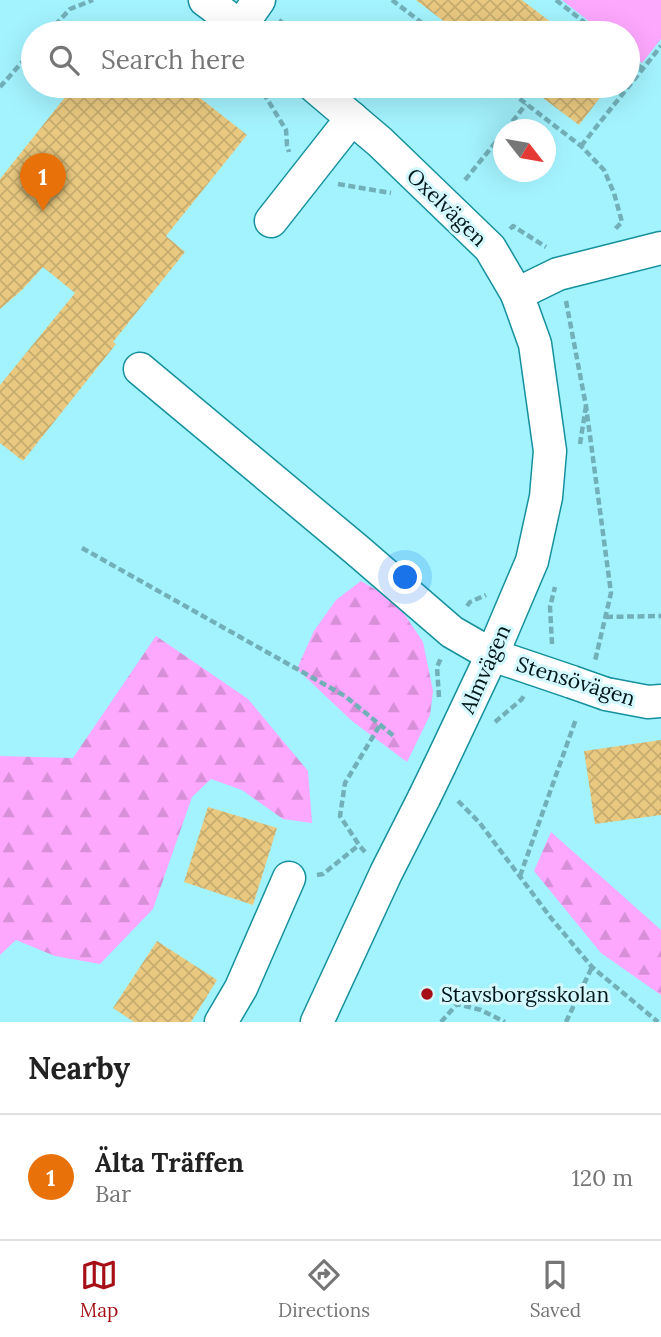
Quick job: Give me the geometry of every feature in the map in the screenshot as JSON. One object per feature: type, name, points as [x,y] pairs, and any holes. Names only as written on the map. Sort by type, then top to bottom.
[{"type":"street","points":[[205,0],[232,21]]},
{"type":"street","points":[[249,21],[260,0]]},
{"type":"street","name":"Oxelvägen","points":[[328,98],[380,142],[490,248],[517,294]]},
{"type":"street","points":[[271,221],[352,118]]},
{"type":"street","points":[[517,294],[551,260],[661,248]]},
{"type":"street","name":"Almvägen","points":[[317,1022],[492,655],[532,561],[546,497],[550,451],[535,344],[517,294]]},
{"type":"street","name":"Stensövägen","points":[[140,369],[452,632],[492,655],[583,674],[606,694],[648,702],[661,701]]},
{"type":"street","points":[[221,1022],[241,988],[289,877]]},
{"type":"path","points":[[59,21],[70,9],[93,0]]},
{"type":"path","points":[[392,0],[419,21]]},
{"type":"path","points":[[556,0],[583,21]]},
{"type":"path","points":[[640,73],[661,46]]},
{"type":"path","points":[[0,88],[21,64]]},
{"type":"path","points":[[518,98],[581,146],[604,170],[614,193]]},
{"type":"path","points":[[581,146],[620,98]]},
{"type":"path","points":[[514,119],[526,104]]},
{"type":"path","points":[[465,180],[493,146]]},
{"type":"path","points":[[551,260],[569,310],[586,406],[611,593],[606,617],[583,674]]},
{"type":"path","points":[[82,548],[345,696],[395,737]]},
{"type":"path","points":[[606,617],[661,616]]},
{"type":"path","points":[[519,877],[576,719]]},
{"type":"path","points":[[380,725],[345,783],[340,816],[359,845],[386,873]]},
{"type":"path","points":[[458,801],[479,822],[519,877],[592,967],[658,1022]]},
{"type":"path","points":[[289,877],[323,874],[359,845]]},
{"type":"path","points":[[566,1022],[592,967]]},
{"type":"path","points":[[441,1022],[457,1004],[481,1010],[505,1022]]},
{"type":"green space","points":[[562,0],[661,0],[661,39],[642,63],[640,21],[589,21]]},
{"type":"green space","points":[[361,581],[385,595],[403,612],[423,642],[433,691],[430,715],[407,762],[352,721],[297,669],[314,631],[336,600]]},
{"type":"green space","points":[[156,636],[248,699],[308,771],[312,823],[283,819],[242,790],[211,779],[192,797],[153,909],[100,964],[55,956],[16,940],[0,955],[0,756],[73,758]]},
{"type":"green space","points":[[551,832],[661,930],[661,995],[601,953],[534,871]]},
{"type":"building","points":[[416,0],[522,0],[549,21],[443,21]]},
{"type":"building","points":[[64,98],[200,98],[247,135],[166,236],[185,252],[23,461],[0,443],[0,385],[75,293],[43,267],[0,309],[0,179]]},
{"type":"building","points":[[543,98],[600,98],[579,125]]},
{"type":"building","points":[[661,740],[661,815],[595,824],[584,751]]},
{"type":"building","points":[[208,807],[277,828],[253,905],[184,882]]},
{"type":"building","points":[[157,941],[217,980],[191,1022],[134,1022],[113,1008]]},
{"type":"place","name":"Älta Träffen","points":[[43,211]]},
{"type":"place","name":"Stavsborgsskolan","points":[[427,994]]}]
